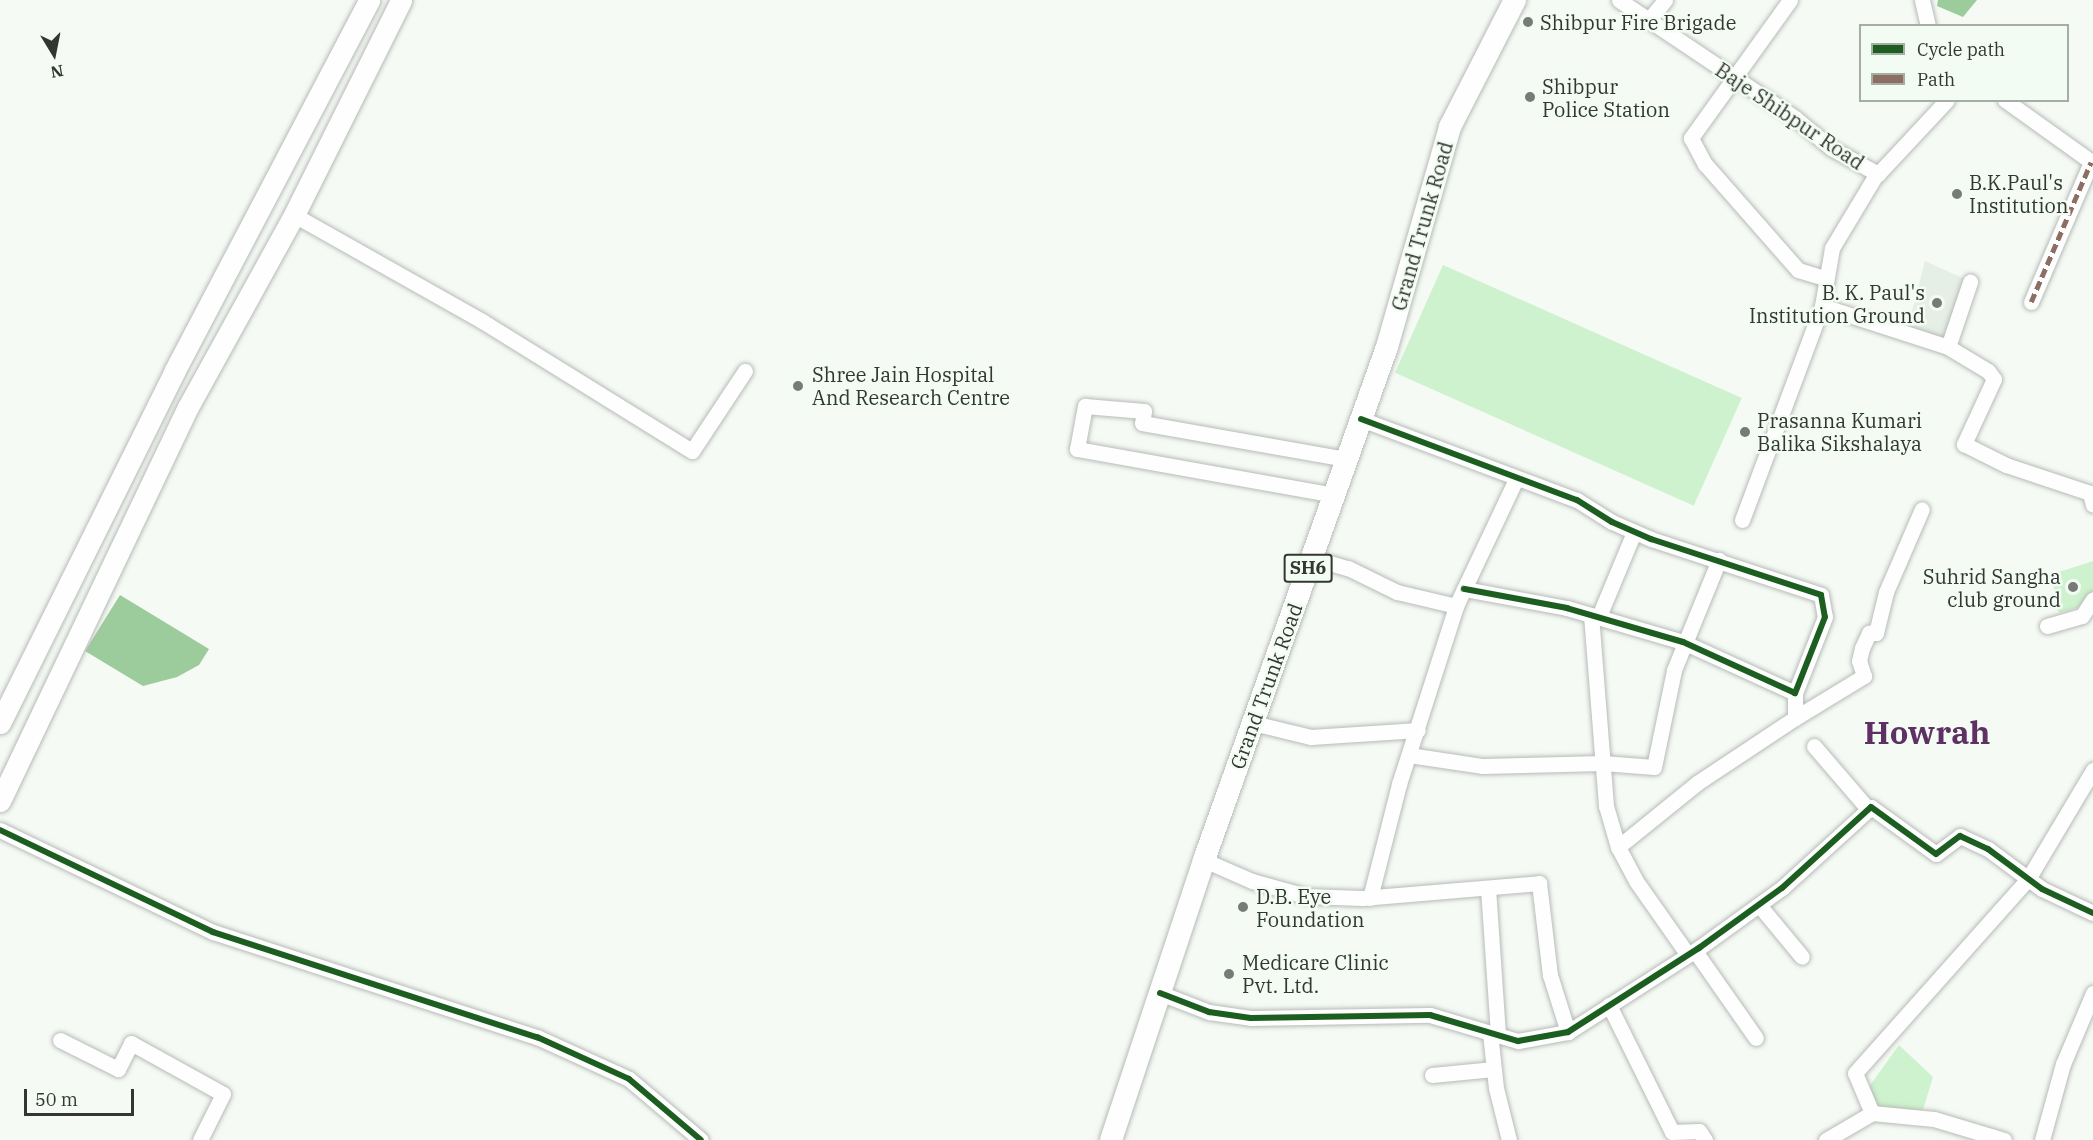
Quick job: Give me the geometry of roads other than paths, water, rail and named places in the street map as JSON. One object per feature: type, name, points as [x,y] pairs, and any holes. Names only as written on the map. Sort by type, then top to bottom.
[{"type":"main road","points":[[0,723],[174,372],[369,0]]},
{"type":"main road","points":[[0,801],[188,407],[294,215],[400,0]]},
{"type":"main road","name":"Grand Trunk Road","points":[[1111,1140],[1204,860],[1387,347],[1450,127],[1515,0]]},
{"type":"street","name":"Baje Shibpur Road","points":[[1619,0],[1795,118],[1831,148],[1876,173],[1918,136],[1945,102]]},
{"type":"street","points":[[1648,21],[1665,0]]},
{"type":"street","points":[[1790,0],[1732,76],[1691,138],[1705,164],[1798,270],[1825,278]]},
{"type":"street","points":[[1922,0],[1928,24]]},
{"type":"street","points":[[2008,102],[2092,162],[2031,303]]},
{"type":"street","points":[[1742,520],[1822,306],[1825,278],[1832,248],[1876,173]]},
{"type":"street","points":[[294,215],[482,321],[692,451],[745,371]]},
{"type":"street","points":[[1948,347],[1970,282]]},
{"type":"street","points":[[1822,306],[1948,347],[1988,371],[1994,379],[1964,444],[2006,465],[2090,493],[2093,505]]},
{"type":"street","points":[[1335,495],[1077,449],[1085,406],[1144,411],[1142,423],[1347,459]]},
{"type":"street","points":[[1361,419],[1516,480],[1537,483],[1577,500],[1634,532],[1821,595],[1825,617],[1795,693],[1795,718]]},
{"type":"street","points":[[1370,898],[1409,755],[1456,606],[1516,480]]},
{"type":"street","points":[[1618,847],[1697,783],[1795,718],[1864,676],[1859,661],[1862,648],[1869,633],[1876,633],[1887,592],[1922,509]]},
{"type":"street","points":[[1634,532],[1596,612],[1606,806],[1618,847],[1636,881],[1756,1038]]},
{"type":"street","points":[[1312,558],[1348,568],[1397,592],[1456,606]]},
{"type":"street","points":[[1409,755],[1483,766],[1603,763],[1654,767],[1667,691],[1683,642],[1719,560]]},
{"type":"street","points":[[1464,589],[1596,612],[1683,642],[1795,693]]},
{"type":"street","points":[[2047,626],[2082,616],[2093,598]]},
{"type":"street","points":[[1253,723],[1311,737],[1418,730]]},
{"type":"street","points":[[1814,746],[1868,809]]},
{"type":"street","points":[[1872,1113],[1855,1073],[2028,879],[2093,770]]},
{"type":"street","points":[[1160,993],[1209,1012],[1251,1018],[1430,1016],[1518,1041],[1568,1032],[1692,953],[1759,905],[1871,807],[1936,854],[1960,836],[1988,849],[2028,879],[2093,913]]},
{"type":"street","points":[[0,830],[213,932],[537,1037],[628,1079],[701,1140]]},
{"type":"street","points":[[1204,860],[1252,881],[1306,896],[1370,898],[1539,883],[1550,975],[1568,1032]]},
{"type":"street","points":[[1488,888],[1494,1069],[1509,1140]]},
{"type":"street","points":[[1759,905],[1802,957]]},
{"type":"street","points":[[2042,1140],[2063,1064],[2093,993]]},
{"type":"street","points":[[1610,1005],[1672,1132],[1699,1131],[1705,1140]]},
{"type":"street","points":[[60,1040],[118,1069],[131,1043],[223,1094],[200,1140]]},
{"type":"street","points":[[1432,1075],[1494,1069]]},
{"type":"street","points":[[1826,1140],[1872,1113],[1934,1119],[2004,1140]]},
{"type":"place","name":"Shibpur Fire Brigade","points":[[1528,22]]},
{"type":"place","name":"Shibpur Police Station","points":[[1530,97]]},
{"type":"place","name":"B.K.Paul's Institution","points":[[1957,194]]},
{"type":"place","name":"B. K. Paul's Institution Ground","points":[[1937,303]]},
{"type":"place","name":"Shree Jain Hospital And Research Centre","points":[[798,386]]},
{"type":"place","name":"Prasanna Kumari Balika Sikshalaya","points":[[1745,432]]},
{"type":"place","name":"Suhrid Sangha club ground","points":[[2073,587]]},
{"type":"place","name":"D.B. Eye Foundation","points":[[1243,907]]},
{"type":"place","name":"Medicare Clinic Pvt. Ltd.","points":[[1229,974]]},
{"type":"district","name":"Howrah","points":[[1927,732]]}]
